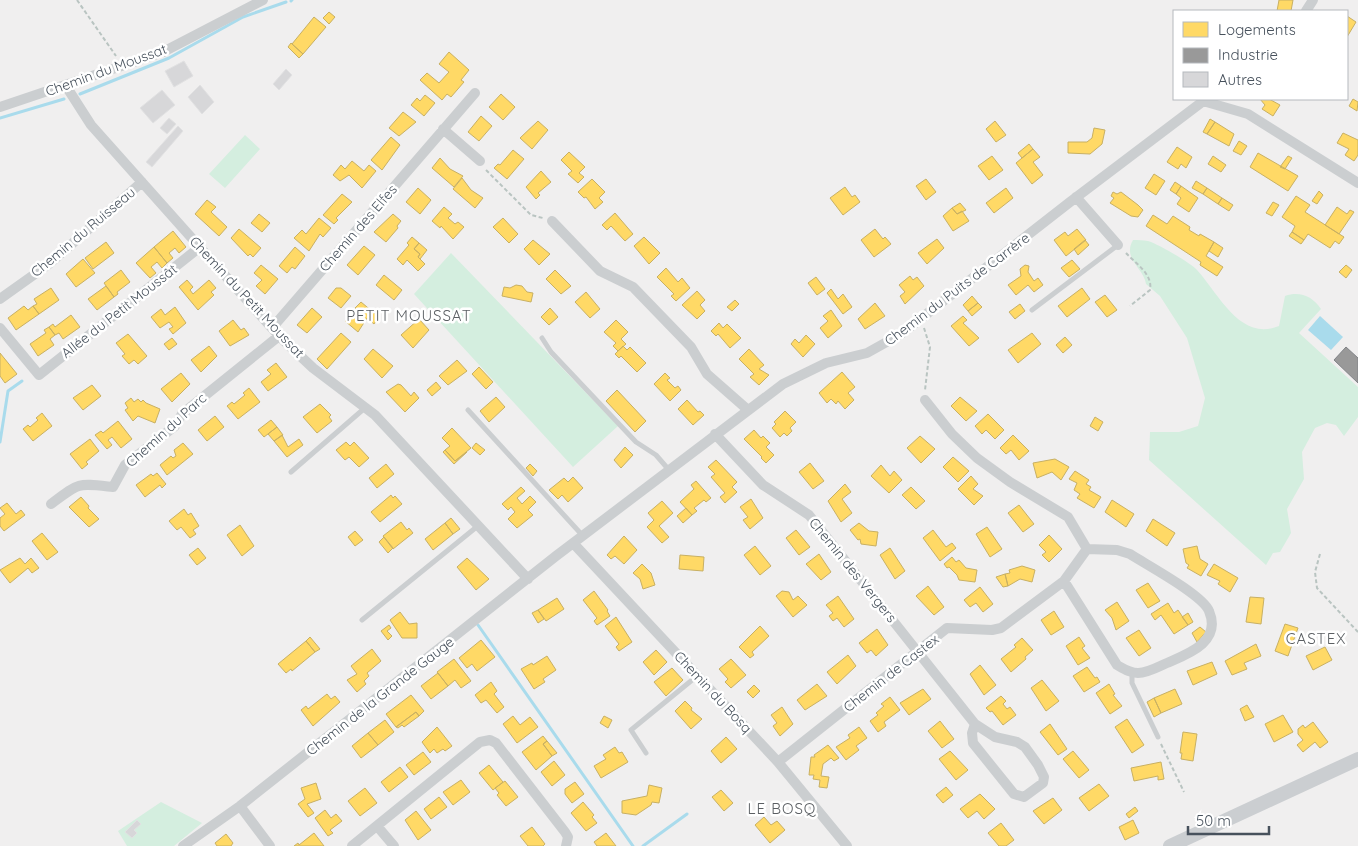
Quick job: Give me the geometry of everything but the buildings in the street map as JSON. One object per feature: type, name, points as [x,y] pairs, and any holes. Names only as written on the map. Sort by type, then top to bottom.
[{"type":"main road","points":[[1170,846],[1358,759]]},
{"type":"street","name":"Chemin du Moussat","points":[[0,107],[163,52],[257,1]]},
{"type":"street","name":"Chemin du Petit Moussat","points":[[66,86],[91,125],[276,332],[314,368],[366,407],[528,579]]},
{"type":"street","name":"Chemin des Elfes","points":[[276,332],[443,129],[475,93]]},
{"type":"street","points":[[1204,100],[1248,114],[1358,184]]},
{"type":"street","name":"Chemin du Puits de Carrère","points":[[574,543],[782,384],[826,364],[867,353],[902,334],[1076,197],[1204,100]]},
{"type":"street","points":[[443,129],[480,161]]},
{"type":"street","name":"Chemin du Ruisseau","points":[[0,299],[49,264],[142,182]]},
{"type":"street","points":[[1076,197],[1118,245]]},
{"type":"street","points":[[552,222],[600,271],[633,287],[691,347],[706,374],[748,410]]},
{"type":"street","name":"Allée du Petit Moussât","points":[[0,328],[39,375],[200,247]]},
{"type":"street","name":"Chemin du Parc","points":[[51,504],[76,486],[82,484],[113,487],[125,466],[175,426],[182,414],[276,332]]},
{"type":"street","points":[[925,400],[952,434],[977,458],[1010,482],[1068,517],[1087,549],[1116,550],[1130,554],[1202,601],[1209,610],[1211,629],[1203,644],[1194,651],[1149,671],[1132,672],[1117,665],[1064,581]]},
{"type":"street","name":"Chemin des Vergers","points":[[715,434],[763,485],[809,515],[919,651],[974,724],[995,737],[1017,742],[1024,747],[1044,777],[1043,783],[1039,788],[1024,797],[1014,794],[973,743],[972,733],[974,724]]},
{"type":"street","name":"Chemin de la Grande Gauge","points":[[183,846],[240,806],[574,543]]},
{"type":"street","name":"Chemin du Bosq","points":[[574,543],[778,762],[847,846]]},
{"type":"street","name":"Chemin de Castex","points":[[778,762],[947,628],[992,630],[1001,628],[1064,581],[1087,549]]},
{"type":"street","points":[[352,846],[480,742],[486,740],[496,744],[566,832],[568,837],[566,846]]},
{"type":"street","points":[[240,806],[270,846]]},
{"type":"street","points":[[377,826],[394,846]]},
{"type":"lane","points":[[1032,310],[1118,245]]},
{"type":"lane","points":[[542,338],[551,352],[636,442],[656,455],[669,470]]},
{"type":"lane","points":[[291,472],[366,407]]},
{"type":"lane","points":[[468,410],[583,536]]},
{"type":"lane","points":[[362,620],[479,526]]},
{"type":"lane","points":[[1132,672],[1132,683],[1158,737]]},
{"type":"lane","points":[[646,752],[631,730],[697,675]]},
{"type":"path","points":[[77,0],[113,49],[119,68]]},
{"type":"path","points":[[480,161],[487,172],[532,215],[552,222]]},
{"type":"path","points":[[1118,245],[1148,276],[1151,283],[1150,290],[1130,306]]},
{"type":"path","points":[[921,319],[930,347],[925,400]]},
{"type":"path","points":[[1320,554],[1315,572],[1317,588],[1358,632]]},
{"type":"path","points":[[1158,737],[1184,792]]},
{"type":"green space","points":[[245,135],[260,149],[225,188],[209,174]]},
{"type":"green space","points":[[1133,240],[1153,243],[1188,263],[1197,270],[1232,313],[1242,322],[1253,327],[1265,329],[1279,326],[1285,296],[1301,294],[1310,298],[1321,309],[1299,333],[1358,387],[1358,417],[1344,436],[1336,425],[1327,423],[1315,428],[1302,452],[1304,479],[1287,509],[1291,533],[1280,552],[1273,553],[1266,565],[1149,460],[1150,432],[1179,432],[1198,426],[1205,398],[1187,338],[1160,296],[1146,284],[1130,253]]},
{"type":"green space","points":[[451,253],[618,426],[573,467],[414,294]]},
{"type":"green space","points":[[161,802],[202,823],[174,846],[127,846],[118,831]]},
{"type":"water","points":[[1320,316],[1343,337],[1331,350],[1308,330]]},
{"type":"waterway","points":[[80,94],[169,58],[243,17],[286,2]]},
{"type":"waterway","points":[[0,118],[64,99]]},
{"type":"waterway","points":[[0,442],[8,391],[22,381]]},
{"type":"waterway","points":[[478,625],[633,846]]},
{"type":"waterway","points":[[643,846],[687,814]]},
{"type":"district","name":"PETIT MOUSSAT","points":[[409,315]]},
{"type":"district","name":"CASTEX","points":[[1316,638]]},
{"type":"district","name":"LE BOSQ","points":[[782,808]]}]
